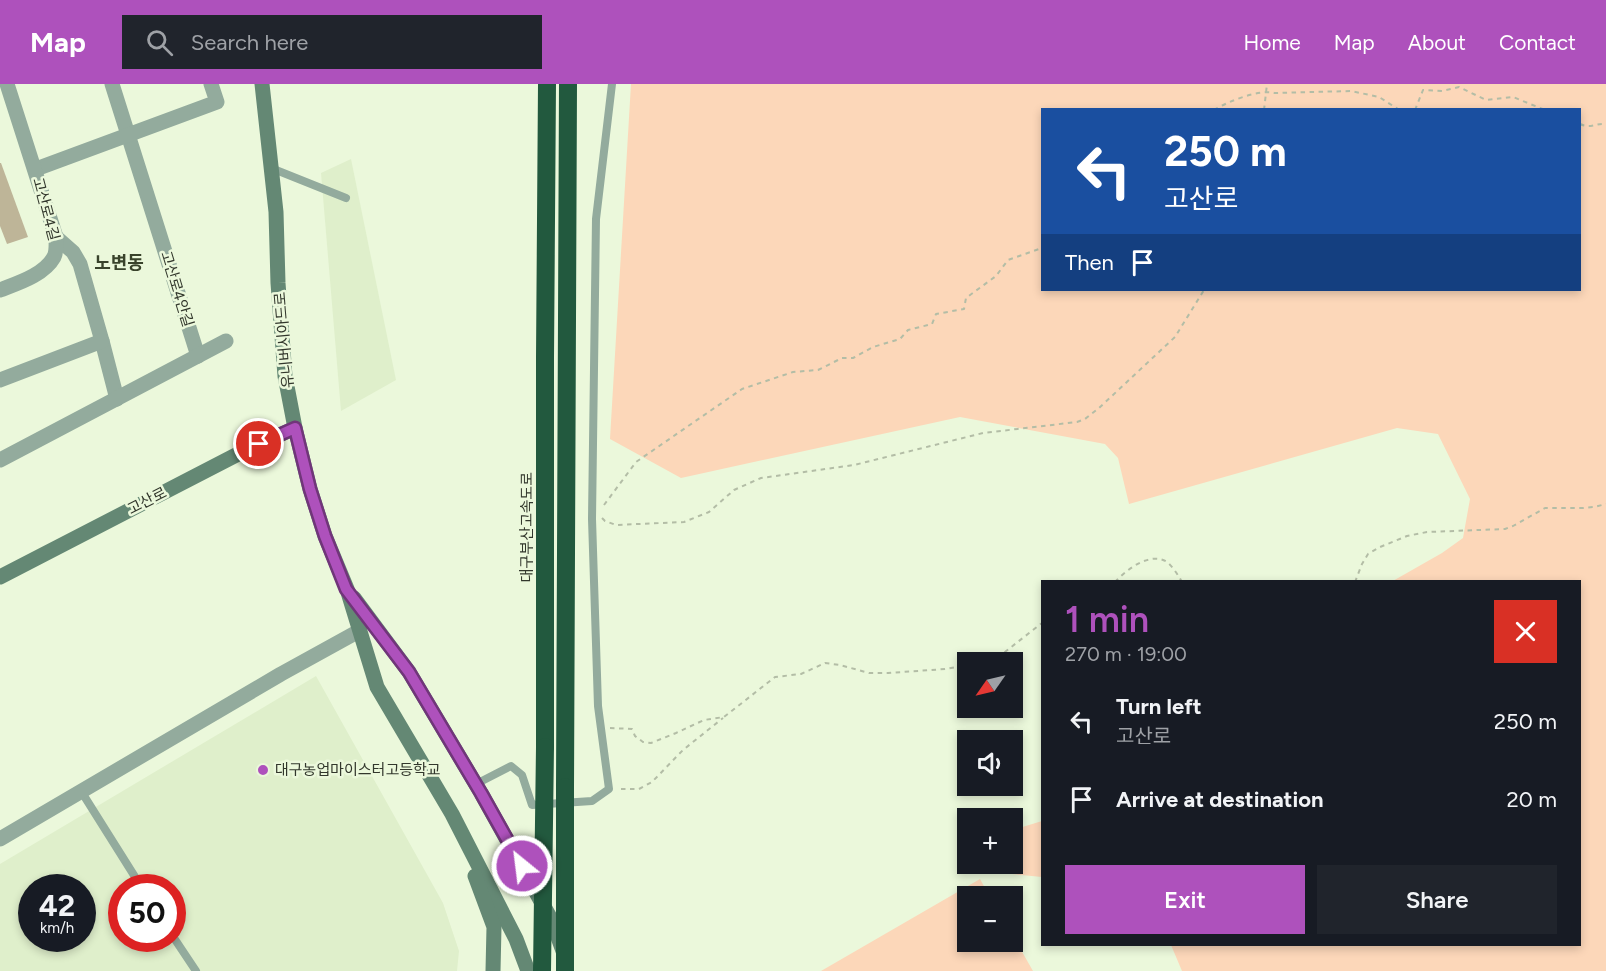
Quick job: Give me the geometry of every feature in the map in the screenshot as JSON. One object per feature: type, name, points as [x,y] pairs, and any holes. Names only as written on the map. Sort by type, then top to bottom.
[{"type":"highway","name":"대구부산고속도로","points":[[542,971],[547,84]]},
{"type":"highway","points":[[565,971],[568,84]]},
{"type":"main road","name":"유니버시아드로","points":[[261,84],[276,212],[278,283],[285,366],[295,428],[310,489],[325,536],[346,589],[376,687],[452,814],[516,939],[528,971]]},
{"type":"main road","name":"고산로","points":[[0,577],[240,453],[295,428]]},
{"type":"main road","name":"유니버시아드로","points":[[346,589],[409,672],[476,783],[552,921],[571,971]]},
{"type":"main road","points":[[452,814],[494,927],[493,971]]},
{"type":"street","name":"고산로4길","points":[[0,290],[35,275],[53,258],[56,249],[56,237],[7,84]]},
{"type":"street","name":"고산로4안길","points":[[112,84],[198,356]]},
{"type":"street","points":[[129,135],[217,102],[211,84]]},
{"type":"street","name":"고산로4길","points":[[36,170],[129,135]]},
{"type":"street","points":[[56,237],[73,252],[80,264],[117,399]]},
{"type":"street","points":[[0,380],[102,341]]},
{"type":"street","points":[[0,460],[226,341]]},
{"type":"street","points":[[0,839],[281,674],[359,631]]},
{"type":"lane","points":[[476,783],[512,766],[522,775],[532,805],[592,801],[609,789],[598,706],[592,519],[596,219],[612,84]]},
{"type":"lane","points":[[272,168],[346,198]]},
{"type":"lane","points":[[81,791],[133,874]]},
{"type":"lane","points":[[183,952],[196,971]]},
{"type":"path","points":[[1264,108],[1267,84]]},
{"type":"path","points":[[1416,108],[1423,90],[1442,92],[1459,87],[1486,100],[1513,97],[1540,108]]},
{"type":"path","points":[[1217,108],[1225,103],[1267,91],[1275,93],[1351,91],[1379,97],[1396,108]]},
{"type":"path","points":[[1581,124],[1587,127],[1606,124]]},
{"type":"path","points":[[1041,248],[1008,260],[996,276],[966,298],[964,309],[936,314],[932,324],[908,330],[900,339],[873,347],[854,358],[842,358],[818,370],[793,372],[742,390],[636,462],[600,510],[602,518],[616,525],[684,522],[709,512],[734,490],[761,478],[854,465],[983,433],[1077,422],[1085,419],[1175,337],[1203,291]]},
{"type":"path","points":[[1356,580],[1368,554],[1407,536],[1427,532],[1504,529],[1545,508],[1583,508],[1606,504]]},
{"type":"path","points":[[1117,580],[1130,568],[1153,559],[1164,560],[1180,580]]},
{"type":"path","points":[[1005,652],[1041,624]]},
{"type":"path","points":[[609,789],[639,789],[652,782],[683,750],[775,676],[801,674],[825,663],[869,673],[957,667]]},
{"type":"path","points":[[602,728],[632,729],[635,736],[644,742],[651,743],[704,720],[724,717]]},
{"type":"shaded area","points":[[631,84],[1606,84],[1606,971],[1182,971],[1171,946],[1581,946],[1581,580],[1395,580],[1442,553],[1463,538],[1470,499],[1438,434],[1397,428],[1129,504],[1118,458],[1105,444],[960,417],[681,478],[610,439]]},
{"type":"shaded area","points":[[351,159],[396,380],[341,411],[321,173]]},
{"type":"shaded area","name":"대구농업마이스터고등학교","points":[[316,676],[443,903],[459,951],[457,971],[0,971],[0,864]]},
{"type":"shaded area","points":[[1041,821],[1041,877],[1012,874],[1023,874],[1023,827]]},
{"type":"shaded area","points":[[980,879],[984,886],[968,886]]},
{"type":"shaded area","points":[[957,892],[957,952],[1022,952],[1033,971],[821,971]]},
{"type":"building","points":[[0,163],[28,237],[7,244],[0,226]]},
{"type":"place","name":"대구농업마이스터고등학교","points":[[263,770]]},
{"type":"district","name":"노변동","points":[[119,263]]},
{"type":"route","points":[[259,444],[295,428],[310,489],[325,536],[346,589],[409,672],[522,866]]}]
